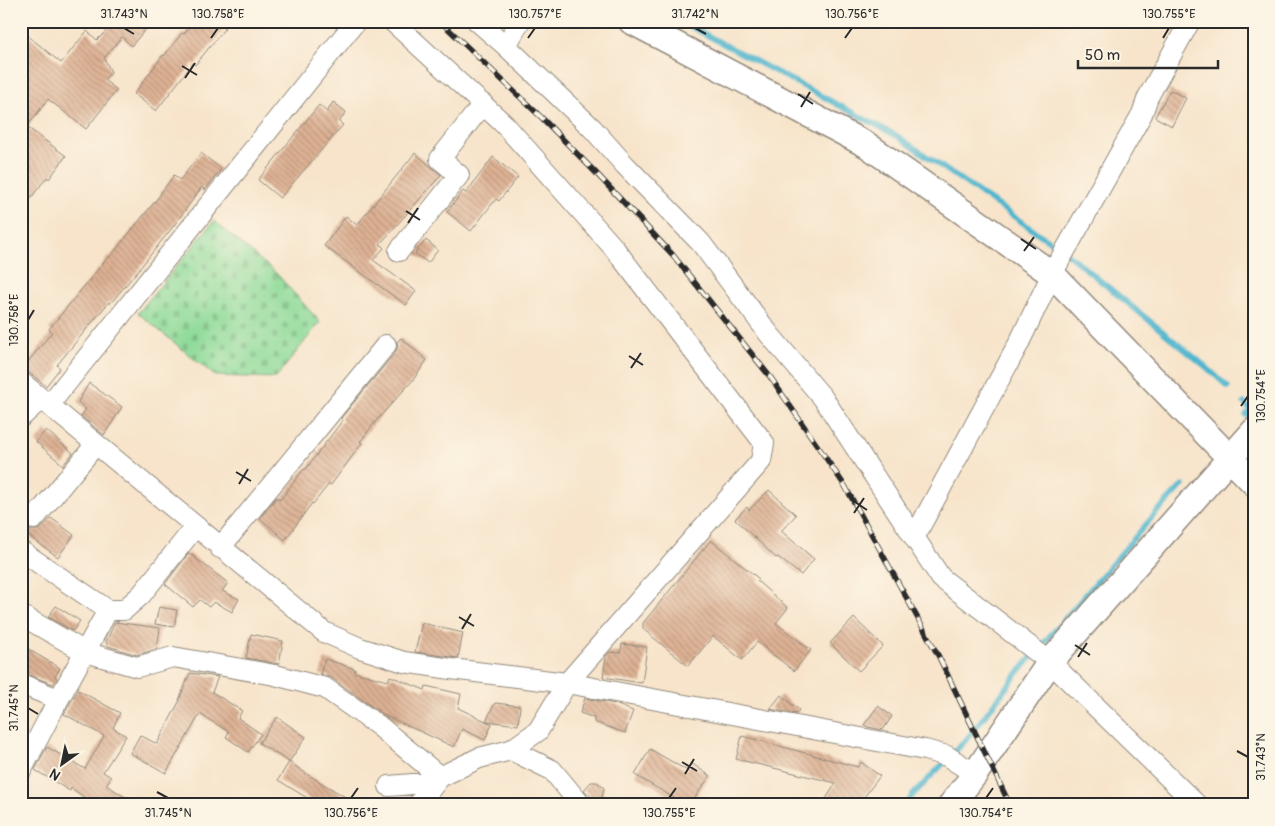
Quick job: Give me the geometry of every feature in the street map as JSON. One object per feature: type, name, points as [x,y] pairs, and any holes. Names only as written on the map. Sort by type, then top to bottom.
[{"type":"street","points":[[21,417],[45,402],[356,21]]},
{"type":"street","points":[[388,786],[438,780],[479,758],[511,750],[538,731],[568,683],[761,460],[764,444],[614,248],[504,124],[392,21]]},
{"type":"street","points":[[477,21],[592,128],[625,165],[701,243],[769,334],[823,398],[941,578],[1050,662],[1197,805]]},
{"type":"street","points":[[506,46],[520,21]]},
{"type":"street","points":[[631,21],[867,144],[1055,269],[1228,458],[1254,483]]},
{"type":"street","points":[[915,536],[1018,345],[1055,269],[1142,114],[1148,97],[1190,21]]},
{"type":"street","points":[[399,251],[459,175],[440,159],[483,104]]},
{"type":"street","points":[[220,548],[386,345]]},
{"type":"street","points":[[21,382],[324,632],[360,648],[414,663],[451,670],[568,683],[925,750],[947,756],[975,774]]},
{"type":"street","points":[[951,805],[975,774],[1050,662],[1254,430]]},
{"type":"street","points":[[34,519],[96,444]]},
{"type":"street","points":[[21,551],[108,610],[124,610],[141,595],[195,527]]},
{"type":"street","points":[[21,771],[58,699],[108,610]]},
{"type":"street","points":[[21,615],[85,652],[137,667],[173,657],[275,675],[325,688],[379,726],[438,780]]},
{"type":"street","points":[[21,684],[58,699]]},
{"type":"street","points":[[511,750],[552,770],[581,805]]},
{"type":"street","points":[[418,805],[438,780]]},
{"type":"green space","points":[[214,221],[276,273],[320,322],[276,378],[215,376],[138,313]]},
{"type":"building","points":[[105,21],[138,21],[146,29],[131,46],[122,37],[104,58],[111,72],[104,80],[117,90],[86,129],[48,99],[27,127],[66,156],[21,211],[21,30],[61,63],[87,31],[97,40],[111,26]]},
{"type":"building","points":[[194,21],[216,21],[225,28],[195,65],[193,63],[156,111],[134,94],[163,55]]},
{"type":"building","points":[[1170,90],[1186,98],[1172,126],[1155,117]]},
{"type":"building","points":[[333,102],[346,112],[339,122],[343,125],[280,198],[258,180],[319,105],[327,112]]},
{"type":"building","points":[[201,153],[221,169],[205,190],[202,187],[135,274],[110,304],[109,302],[57,365],[60,368],[46,386],[23,368],[52,332],[49,329],[161,194],[174,175],[180,180]]},
{"type":"building","points":[[415,153],[441,175],[380,244],[384,248],[373,260],[416,291],[406,305],[324,246],[346,216],[357,225]]},
{"type":"building","points":[[493,157],[518,177],[499,201],[496,199],[471,231],[447,212],[463,191],[466,193]]},
{"type":"building","points":[[426,240],[438,250],[428,263],[415,253]]},
{"type":"building","points":[[401,338],[427,360],[413,380],[376,421],[331,485],[329,484],[312,503],[285,540],[260,518],[277,497],[280,500],[305,470],[343,420],[341,418],[395,353],[398,347],[397,342]]},
{"type":"building","points":[[89,383],[122,407],[104,435],[81,416],[86,409],[78,402]]},
{"type":"building","points":[[46,430],[73,453],[63,465],[36,442]]},
{"type":"building","points":[[769,490],[796,515],[781,531],[814,559],[801,575],[778,557],[776,558],[735,519],[747,507],[749,510]]},
{"type":"building","points":[[51,518],[74,535],[58,557],[27,535],[31,530],[38,530],[43,527]]},
{"type":"building","points":[[711,540],[759,579],[757,581],[788,608],[776,623],[811,650],[794,671],[757,642],[742,660],[713,636],[688,666],[643,629],[643,623]]},
{"type":"building","points":[[189,553],[228,583],[222,591],[239,599],[232,612],[214,602],[209,607],[200,600],[193,607],[165,584]]},
{"type":"building","points":[[56,606],[80,621],[73,631],[48,617]]},
{"type":"building","points":[[159,607],[177,610],[174,627],[155,624]]},
{"type":"building","points":[[854,618],[883,646],[859,671],[830,643]]},
{"type":"building","points":[[115,622],[160,628],[157,649],[137,655],[108,646],[106,642]]},
{"type":"building","points":[[422,623],[463,633],[458,658],[415,652]]},
{"type":"building","points":[[251,634],[283,641],[279,664],[246,658]]},
{"type":"building","points":[[622,644],[647,647],[642,683],[603,677],[606,656],[610,652],[620,653]]},
{"type":"building","points":[[21,645],[60,668],[53,684],[21,672]]},
{"type":"building","points":[[325,659],[355,669],[354,672],[388,681],[390,676],[425,690],[426,686],[461,694],[458,708],[492,724],[485,740],[462,729],[454,747],[384,715],[332,678],[320,674]]},
{"type":"building","points":[[190,673],[218,677],[212,692],[242,711],[238,718],[261,734],[248,752],[226,737],[229,732],[200,714],[166,773],[130,753],[140,735],[157,744],[180,700]]},
{"type":"building","points":[[78,690],[120,713],[113,728],[126,736],[103,772],[111,777],[106,785],[138,805],[95,805],[71,788],[70,791],[35,770],[47,747],[85,769],[104,736],[64,714]]},
{"type":"building","points":[[781,695],[799,710],[796,714],[770,709]]},
{"type":"building","points":[[585,698],[615,704],[633,711],[625,733],[594,722],[594,718],[580,713]]},
{"type":"building","points":[[495,703],[520,706],[518,725],[486,721]]},
{"type":"building","points":[[878,706],[892,716],[883,730],[864,725]]},
{"type":"building","points":[[277,717],[306,737],[289,762],[259,743]]},
{"type":"building","points":[[742,736],[858,767],[861,762],[880,776],[858,805],[822,805],[836,783],[736,759]]},
{"type":"building","points":[[650,749],[686,770],[691,763],[710,776],[690,805],[686,805],[635,775]]},
{"type":"building","points":[[289,762],[359,805],[319,805],[299,793],[278,780]]},
{"type":"building","points":[[591,782],[597,782],[604,788],[600,805],[584,790]]},
{"type":"waterway","points":[[680,21],[899,137],[1065,252],[1205,366],[1228,387]]},
{"type":"waterway","points":[[1244,403],[1251,410]]},
{"type":"waterway","points":[[1246,415],[1254,406]]},
{"type":"waterway","points":[[906,805],[912,796],[966,740],[1017,674],[1155,514],[1183,485]]},
{"type":"railway","points":[[440,21],[541,117],[672,254],[771,378],[845,486],[939,657],[1010,805]]}]
